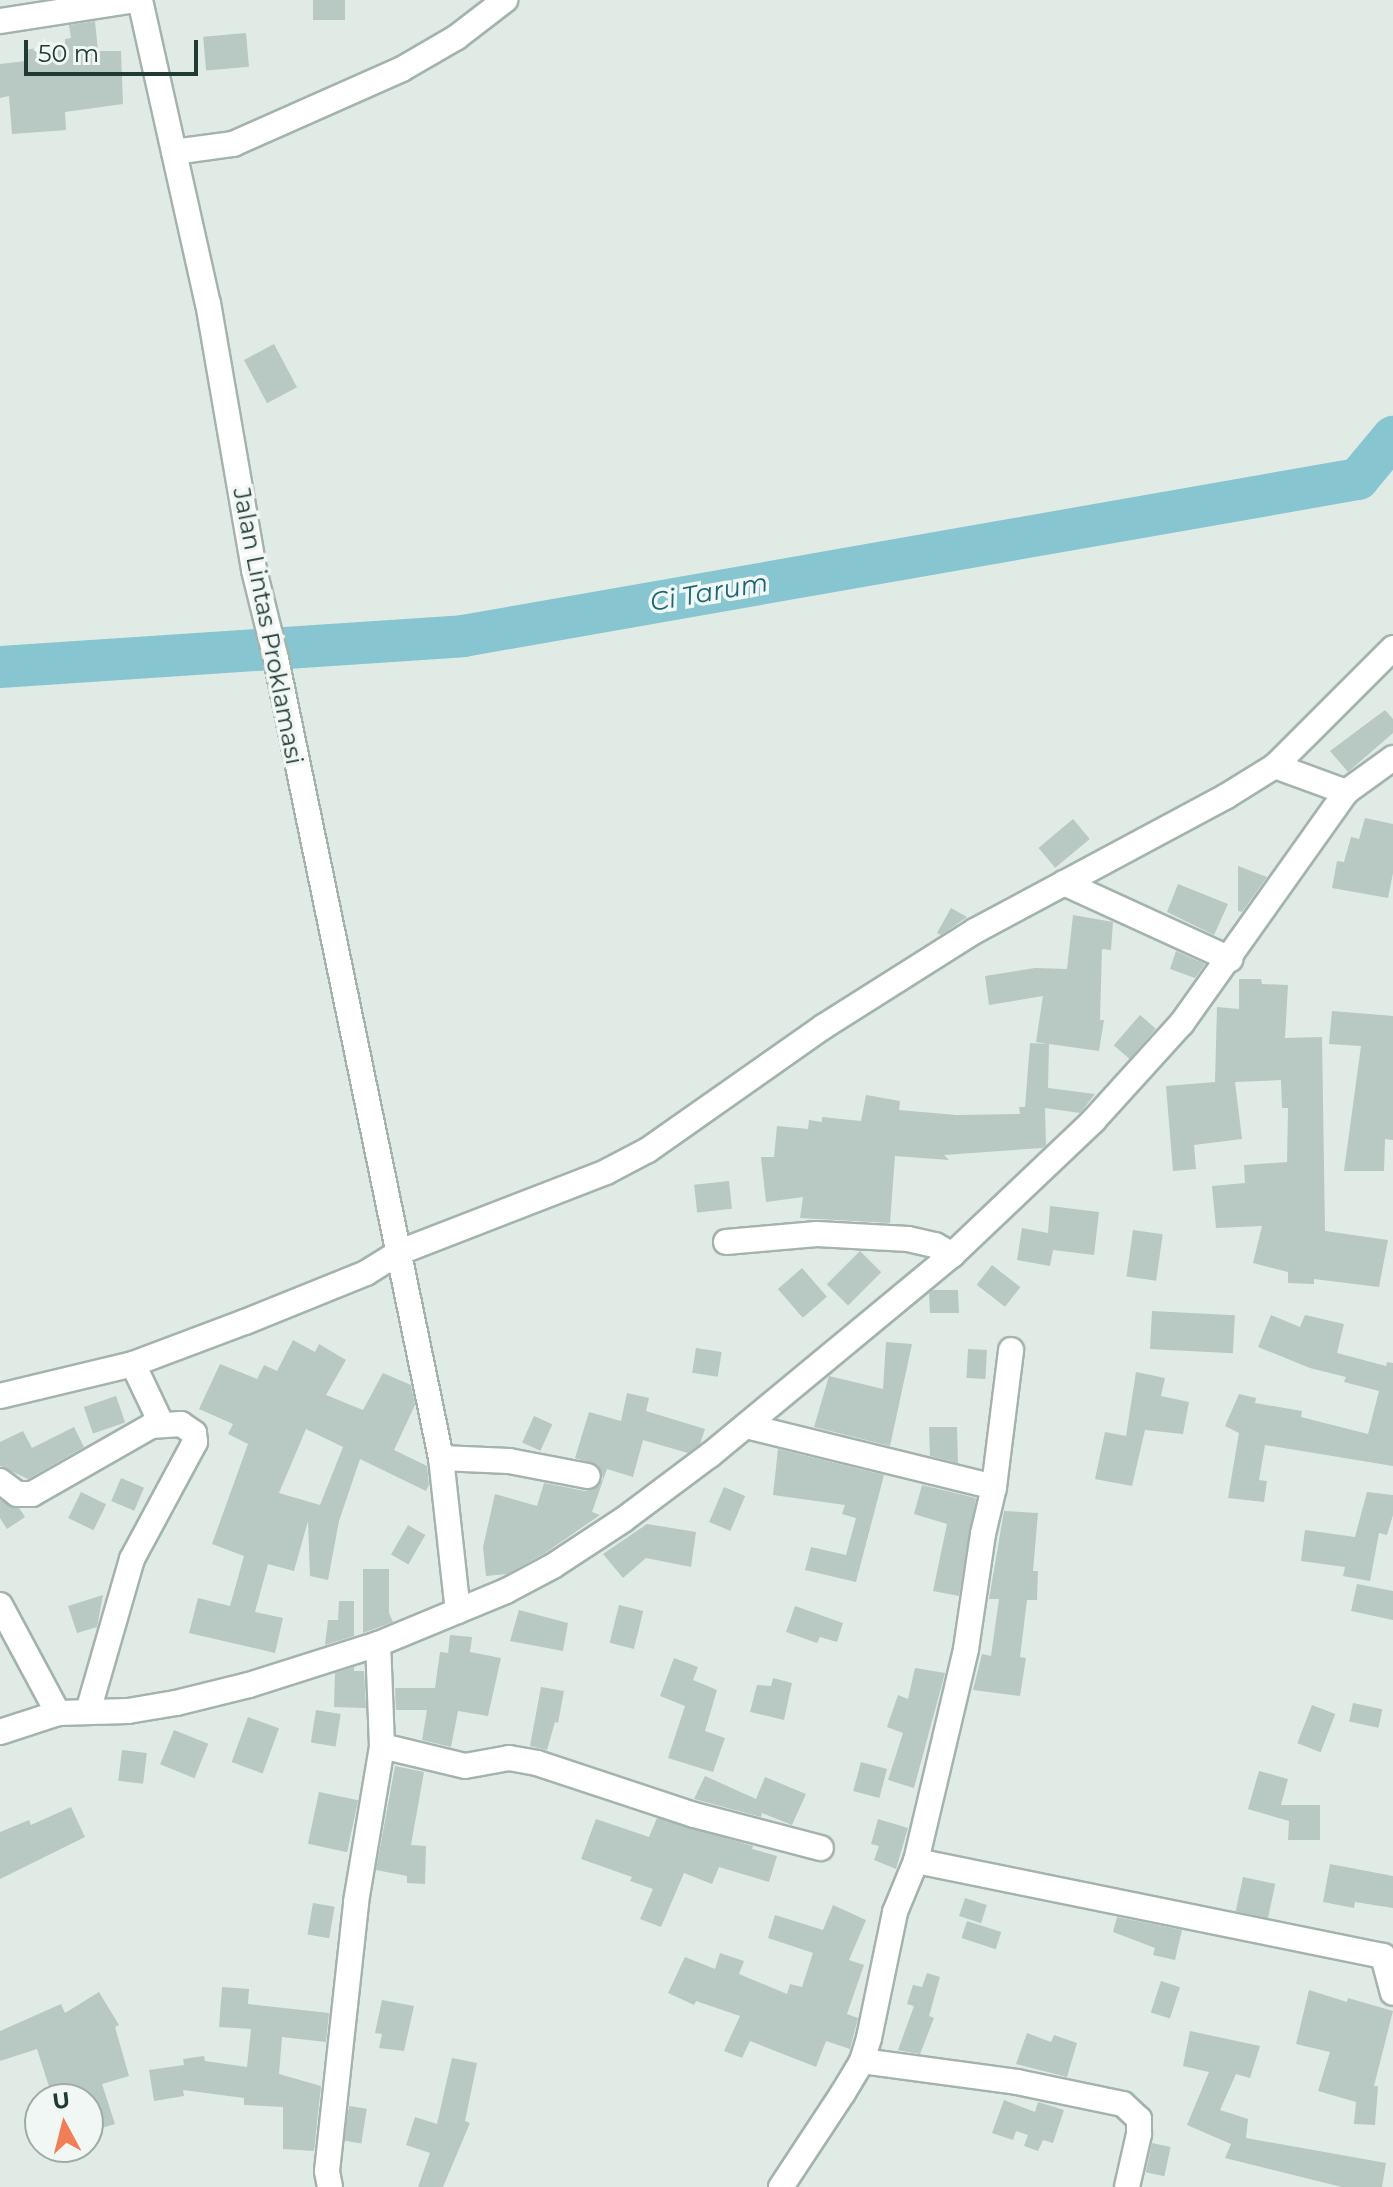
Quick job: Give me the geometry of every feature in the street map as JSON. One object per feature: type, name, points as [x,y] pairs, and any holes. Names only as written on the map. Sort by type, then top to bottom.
[{"type":"street","points":[[174,152],[233,144],[391,74],[457,37],[505,0]]},
{"type":"street","name":"Jalan Lintas Proklamasi","points":[[0,21],[133,1],[174,152],[226,393],[254,570],[400,1252],[441,1458],[458,1611]]},
{"type":"street","points":[[0,1396],[133,1364],[366,1273],[400,1252],[592,1178],[648,1150],[823,1027],[975,931],[1225,797],[1275,766],[1393,648]]},
{"type":"street","points":[[0,1732],[58,1713],[128,1711],[176,1703],[249,1685],[378,1644],[458,1611],[553,1566],[623,1520],[746,1426],[952,1255],[1121,1092],[1182,1023],[1230,959],[1346,792],[1393,758]]},
{"type":"street","points":[[1275,766],[1346,792]]},
{"type":"street","points":[[1064,883],[1230,959]]},
{"type":"street","points":[[726,1242],[817,1234],[908,1239],[935,1245],[952,1255]]},
{"type":"street","points":[[781,2187],[862,2061],[895,1912],[916,1861],[966,1649],[983,1534],[994,1487],[1011,1350]]},
{"type":"street","points":[[133,1364],[161,1423]]},
{"type":"street","points":[[0,1481],[17,1494],[32,1494],[161,1423],[187,1426],[195,1439],[132,1559],[88,1711]]},
{"type":"street","points":[[746,1426],[994,1487]]},
{"type":"street","points":[[441,1458],[509,1461],[588,1476]]},
{"type":"street","points":[[0,1605],[58,1713]]},
{"type":"street","points":[[330,2187],[327,2171],[356,1902],[382,1746],[378,1644]]},
{"type":"street","points":[[382,1746],[465,1766],[509,1758],[537,1763],[694,1815],[821,1848]]},
{"type":"street","points":[[916,1861],[1383,1956],[1393,1993]]},
{"type":"street","points":[[862,2061],[1017,2082],[1123,2104],[1139,2119],[1139,2134],[1127,2187]]},
{"type":"building","points":[[313,0],[345,0],[345,20],[313,20]]},
{"type":"building","points":[[95,21],[98,51],[121,51],[123,104],[65,112],[66,130],[12,134],[9,96],[0,98],[0,64],[26,61],[24,50],[65,44],[65,39],[71,38],[69,25]]},
{"type":"building","points":[[246,33],[249,67],[206,71],[203,37]]},
{"type":"building","points":[[274,344],[297,387],[267,403],[244,360]]},
{"type":"building","points":[[1385,710],[1393,719],[1393,733],[1348,772],[1330,751]]},
{"type":"building","points":[[1365,818],[1393,824],[1393,873],[1388,898],[1332,888],[1337,861],[1344,862],[1351,837],[1359,839]]},
{"type":"building","points":[[1073,819],[1090,839],[1055,868],[1039,848]]},
{"type":"building","points":[[1238,866],[1267,877],[1242,912],[1238,911]]},
{"type":"building","points":[[1178,884],[1228,904],[1214,935],[1167,912]]},
{"type":"building","points":[[951,908],[967,917],[941,935],[937,933]]},
{"type":"building","points":[[1073,915],[1113,922],[1111,950],[1102,949],[1100,1020],[1104,1020],[1099,1051],[1049,1044],[1048,1088],[1095,1094],[1080,1113],[1045,1108],[1046,1145],[1042,1148],[944,1155],[949,1160],[895,1156],[890,1223],[800,1218],[803,1197],[766,1202],[761,1157],[774,1157],[777,1126],[808,1129],[809,1120],[822,1122],[822,1117],[861,1121],[866,1095],[900,1101],[899,1110],[956,1115],[1020,1114],[1019,1107],[1025,1107],[1030,1043],[1048,1044],[1036,1042],[1043,996],[989,1005],[985,976],[1035,968],[1067,969]]},
{"type":"building","points":[[1176,951],[1205,964],[1195,978],[1170,969]]},
{"type":"building","points":[[1239,979],[1261,979],[1262,984],[1288,985],[1285,1038],[1322,1037],[1325,1231],[1388,1240],[1379,1287],[1314,1279],[1314,1284],[1288,1283],[1288,1272],[1253,1263],[1262,1226],[1216,1228],[1212,1186],[1245,1183],[1244,1165],[1287,1162],[1288,1108],[1282,1108],[1281,1080],[1235,1082],[1242,1139],[1194,1145],[1196,1169],[1173,1171],[1166,1086],[1215,1082],[1217,1007],[1239,1009]]},
{"type":"building","points":[[1332,1011],[1393,1016],[1393,1140],[1385,1139],[1384,1171],[1344,1171],[1361,1046],[1329,1044]]},
{"type":"building","points":[[1140,1015],[1156,1029],[1130,1059],[1114,1045]]},
{"type":"building","points":[[729,1181],[732,1209],[697,1213],[694,1185]]},
{"type":"building","points":[[1050,1206],[1099,1212],[1094,1255],[1053,1250],[1050,1266],[1017,1260],[1022,1228],[1048,1233]]},
{"type":"building","points":[[1133,1230],[1163,1234],[1156,1281],[1126,1277]]},
{"type":"building","points":[[860,1251],[881,1272],[848,1305],[827,1284]]},
{"type":"building","points":[[992,1265],[1020,1287],[1005,1307],[977,1285]]},
{"type":"building","points":[[802,1268],[827,1297],[803,1318],[778,1289]]},
{"type":"building","points":[[933,1290],[958,1290],[959,1313],[930,1313],[929,1293]]},
{"type":"building","points":[[1152,1311],[1235,1315],[1233,1353],[1150,1349]]},
{"type":"building","points":[[1271,1315],[1300,1327],[1305,1315],[1344,1324],[1337,1353],[1386,1366],[1387,1362],[1393,1363],[1393,1466],[1265,1445],[1259,1480],[1267,1481],[1264,1502],[1228,1498],[1239,1433],[1225,1426],[1239,1394],[1256,1398],[1255,1403],[1302,1411],[1301,1417],[1368,1434],[1379,1391],[1344,1382],[1346,1377],[1310,1368],[1258,1347]]},
{"type":"building","points":[[293,1340],[315,1352],[319,1344],[346,1360],[326,1395],[363,1410],[383,1373],[411,1385],[415,1405],[394,1450],[427,1466],[429,1485],[426,1491],[360,1459],[339,1521],[328,1580],[310,1576],[308,1521],[294,1571],[268,1564],[255,1612],[283,1618],[275,1653],[189,1633],[198,1598],[230,1606],[244,1556],[212,1544],[248,1444],[228,1434],[233,1424],[199,1409],[220,1364],[257,1379],[264,1365],[277,1371]],"holes":[[[306,1429],[343,1447],[320,1505],[279,1493]]]},
{"type":"building","points":[[886,1342],[912,1344],[890,1446],[814,1427],[829,1376],[883,1389]]},
{"type":"building","points":[[696,1348],[722,1352],[718,1377],[692,1373]]},
{"type":"building","points":[[968,1349],[987,1350],[985,1379],[966,1378]]},
{"type":"building","points":[[1136,1372],[1165,1378],[1161,1396],[1189,1402],[1183,1434],[1145,1430],[1132,1486],[1095,1479],[1105,1432],[1126,1436]]},
{"type":"building","points":[[627,1393],[649,1398],[646,1411],[705,1429],[700,1444],[688,1453],[643,1440],[633,1477],[607,1469],[592,1512],[600,1515],[545,1553],[507,1574],[486,1576],[483,1547],[495,1494],[537,1506],[544,1483],[585,1491],[599,1486],[603,1478],[598,1465],[575,1458],[589,1412],[621,1421]]},
{"type":"building","points":[[116,1396],[125,1422],[93,1434],[84,1407]]},
{"type":"building","points":[[534,1416],[552,1424],[540,1451],[522,1442]]},
{"type":"building","points":[[74,1427],[84,1447],[28,1479],[0,1466],[0,1442],[23,1431],[32,1448]]},
{"type":"building","points":[[929,1427],[957,1427],[958,1463],[930,1456]]},
{"type":"building","points":[[778,1449],[884,1475],[856,1582],[805,1570],[811,1547],[846,1555],[856,1518],[842,1514],[845,1505],[773,1495]]},
{"type":"building","points":[[121,1478],[144,1488],[134,1511],[111,1501]]},
{"type":"building","points":[[922,1485],[976,1498],[959,1596],[933,1591],[947,1524],[914,1514]]},
{"type":"building","points":[[724,1487],[745,1496],[730,1531],[709,1522]]},
{"type":"building","points":[[81,1492],[106,1504],[93,1530],[68,1518]]},
{"type":"building","points":[[1367,1492],[1393,1495],[1393,1515],[1387,1535],[1379,1533],[1370,1581],[1343,1576],[1345,1567],[1301,1561],[1305,1530],[1355,1537]]},
{"type":"building","points":[[0,1500],[20,1509],[25,1517],[7,1529],[0,1518]]},
{"type":"building","points":[[1004,1511],[1038,1513],[1033,1571],[1038,1571],[1037,1600],[1027,1600],[1020,1657],[1026,1658],[1020,1696],[973,1690],[982,1654],[991,1656],[999,1599],[989,1599]]},
{"type":"building","points":[[647,1524],[696,1532],[691,1567],[646,1558],[623,1578],[603,1554]]},
{"type":"building","points":[[408,1525],[425,1535],[408,1564],[391,1554]]},
{"type":"building","points":[[363,1569],[389,1569],[389,1613],[393,1622],[363,1633]]},
{"type":"building","points":[[1357,1584],[1393,1591],[1393,1620],[1351,1611]]},
{"type":"building","points":[[103,1595],[97,1627],[77,1633],[68,1606]]},
{"type":"building","points":[[339,1601],[354,1601],[354,1636],[325,1645],[328,1620],[338,1620]]},
{"type":"building","points":[[619,1605],[643,1611],[634,1649],[610,1643]]},
{"type":"building","points":[[795,1606],[843,1623],[837,1642],[820,1637],[817,1643],[786,1632]]},
{"type":"building","points":[[519,1610],[568,1623],[563,1651],[510,1641]]},
{"type":"building","points":[[450,1635],[472,1637],[470,1652],[501,1658],[488,1716],[458,1711],[451,1747],[422,1740],[427,1710],[396,1710],[395,1688],[435,1688],[440,1652],[448,1653]]},
{"type":"building","points":[[674,1658],[698,1667],[693,1680],[717,1690],[705,1731],[725,1738],[713,1772],[668,1758],[685,1706],[660,1696]]},
{"type":"building","points":[[354,1667],[354,1671],[364,1671],[366,1708],[334,1707],[335,1673]]},
{"type":"building","points":[[915,1668],[945,1673],[914,1788],[888,1780],[903,1733],[887,1727],[898,1695],[908,1699]]},
{"type":"building","points":[[773,1678],[792,1683],[784,1720],[750,1712],[757,1685],[771,1686]]},
{"type":"building","points":[[541,1687],[564,1691],[558,1723],[555,1722],[547,1750],[530,1746]]},
{"type":"building","points":[[1353,1703],[1382,1709],[1378,1728],[1349,1722]]},
{"type":"building","points":[[1312,1705],[1335,1714],[1321,1752],[1297,1743]]},
{"type":"building","points":[[316,1710],[341,1714],[336,1747],[311,1743]]},
{"type":"building","points":[[248,1717],[279,1728],[263,1773],[232,1762]]},
{"type":"building","points":[[174,1730],[208,1744],[194,1778],[160,1764]]},
{"type":"building","points":[[122,1750],[147,1753],[143,1784],[118,1781]]},
{"type":"building","points":[[861,1762],[887,1769],[879,1798],[853,1791]]},
{"type":"building","points":[[395,1766],[424,1772],[411,1845],[426,1846],[425,1884],[407,1883],[407,1876],[376,1870]]},
{"type":"building","points":[[1259,1771],[1288,1779],[1281,1805],[1320,1805],[1320,1840],[1288,1840],[1289,1821],[1248,1809]]},
{"type":"building","points":[[705,1776],[756,1799],[765,1777],[806,1794],[792,1825],[762,1813],[761,1817],[694,1799]]},
{"type":"building","points":[[319,1792],[358,1800],[347,1852],[308,1844]]},
{"type":"building","points":[[71,1807],[85,1837],[0,1879],[0,1832],[29,1820],[31,1825]]},
{"type":"building","points":[[657,1818],[777,1856],[769,1882],[719,1867],[712,1884],[684,1873],[661,1927],[640,1919],[653,1889],[630,1881],[632,1877],[581,1859],[596,1819],[649,1837]]},
{"type":"building","points":[[878,1819],[908,1828],[896,1869],[874,1860],[879,1846],[871,1844]]},
{"type":"building","points":[[1330,1864],[1393,1876],[1393,1908],[1355,1902],[1354,1908],[1323,1902]]},
{"type":"building","points":[[1243,1877],[1275,1884],[1268,1918],[1236,1911]]},
{"type":"building","points":[[965,1898],[987,1905],[981,1923],[959,1916]]},
{"type":"building","points":[[313,1903],[335,1907],[329,1938],[307,1935]]},
{"type":"building","points":[[833,1905],[866,1920],[849,1960],[864,1965],[847,2014],[858,2018],[850,2049],[826,2041],[816,2067],[750,2041],[742,2058],[724,2051],[740,2016],[696,2001],[694,2005],[668,1993],[685,1957],[715,1969],[720,1953],[744,1961],[739,1974],[787,1994],[790,1984],[802,1987],[813,1953],[768,1938],[775,1915],[823,1930]]},
{"type":"building","points":[[1117,1917],[1182,1930],[1175,1960],[1153,1955],[1155,1948],[1113,1932]]},
{"type":"building","points":[[967,1921],[1001,1932],[996,1949],[961,1938]]},
{"type":"building","points":[[927,1973],[940,1977],[929,2016],[934,2018],[920,2054],[898,2050],[914,2006],[907,2004],[913,1985],[922,1987]]},
{"type":"building","points":[[1161,1981],[1180,1987],[1170,2019],[1151,2012]]},
{"type":"building","points":[[222,1987],[249,1989],[248,2004],[329,2013],[326,2042],[282,2037],[279,2074],[321,2086],[314,2151],[283,2149],[283,2107],[244,2105],[244,2098],[183,2090],[184,2096],[154,2101],[149,2070],[184,2065],[183,2059],[204,2056],[205,2061],[247,2067],[251,2029],[219,2027]]},
{"type":"building","points":[[1309,1990],[1347,2002],[1348,1998],[1393,2011],[1374,2086],[1378,2086],[1375,2125],[1354,2124],[1356,2102],[1318,2091],[1330,2052],[1296,2044]]},
{"type":"building","points":[[99,1992],[119,2025],[115,2027],[129,2076],[104,2083],[48,2083],[37,2049],[0,2061],[0,2031],[61,2004],[65,2013]]},
{"type":"building","points":[[382,2000],[414,2006],[404,2051],[379,2048],[382,2034],[375,2033]]},
{"type":"building","points":[[1190,2031],[1260,2046],[1250,2078],[1236,2074],[1220,2110],[1248,2119],[1246,2138],[1386,2163],[1382,2187],[1342,2187],[1225,2158],[1231,2144],[1187,2125],[1209,2072],[1183,2066]]},
{"type":"building","points":[[1027,2033],[1051,2042],[1054,2035],[1077,2043],[1067,2077],[1016,2064]]},
{"type":"building","points":[[452,2058],[477,2063],[465,2121],[470,2123],[443,2187],[418,2187],[430,2153],[406,2145],[415,2117],[437,2124]]},
{"type":"building","points":[[104,2090],[115,2124],[104,2127]]},
{"type":"building","points":[[1004,2100],[1035,2112],[1038,2102],[1064,2110],[1053,2143],[1043,2140],[1038,2151],[1024,2146],[1028,2135],[1016,2131],[1013,2140],[992,2133]]},
{"type":"building","points":[[349,2106],[367,2109],[361,2143],[344,2141]]},
{"type":"building","points":[[1152,2143],[1171,2147],[1164,2176],[1146,2172]]},
{"type":"waterway","name":"Ci Tarum","points":[[0,667],[463,636],[1358,479],[1393,437]]}]
